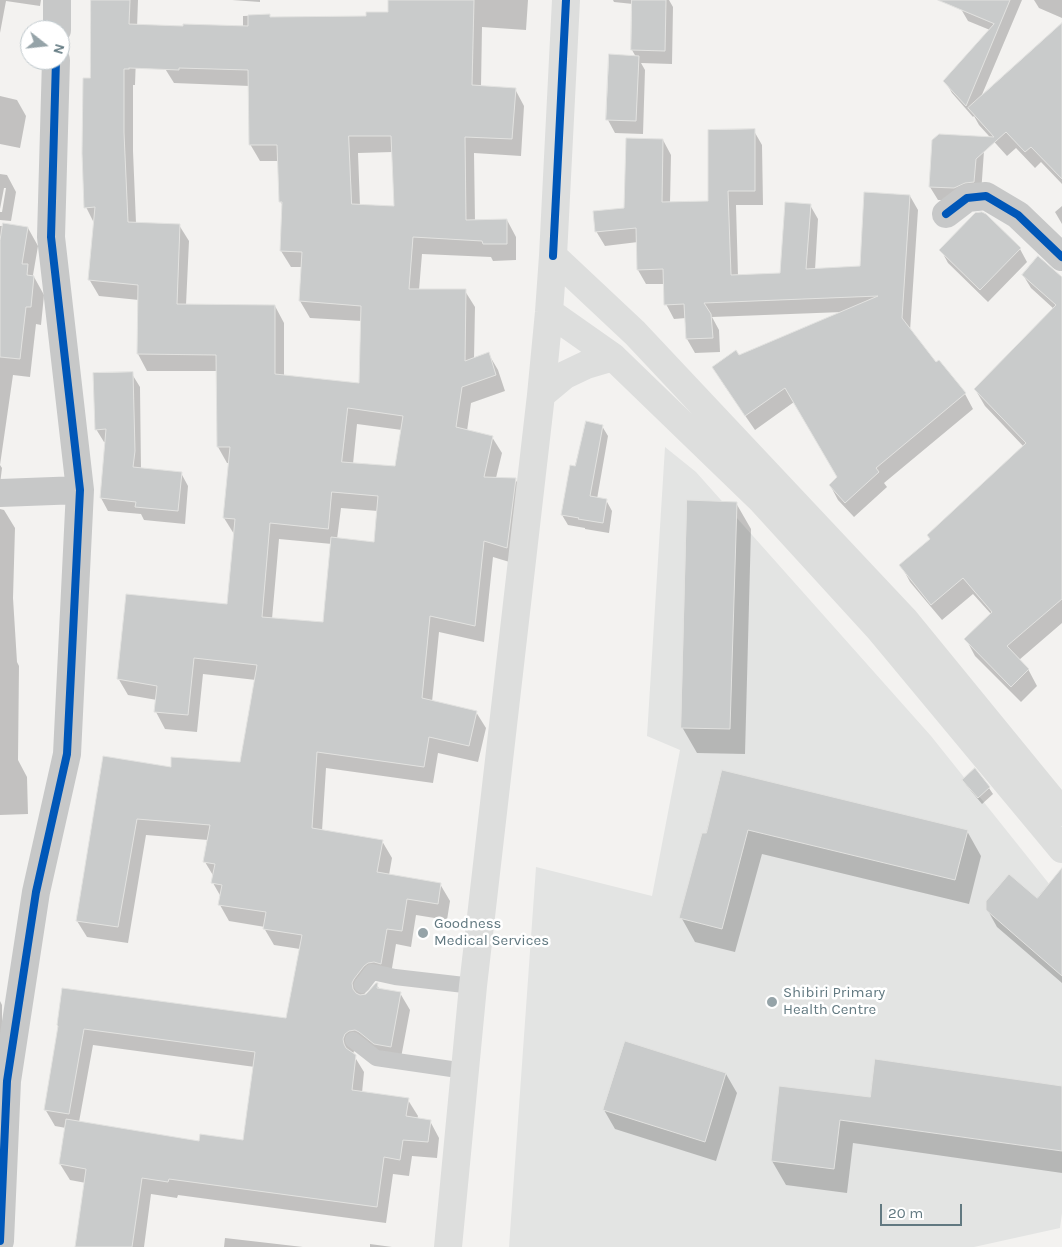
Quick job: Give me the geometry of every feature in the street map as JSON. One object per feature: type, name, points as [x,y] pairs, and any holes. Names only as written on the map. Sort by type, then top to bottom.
[{"type":"main road","points":[[448,1247],[473,986],[549,312],[566,0]]},
{"type":"main road","points":[[553,256],[635,333],[904,620],[1062,812]]},
{"type":"main road","points":[[549,312],[613,357],[762,501],[879,629],[1062,849]]},
{"type":"main road","points":[[541,395],[565,375],[586,365],[613,357]]},
{"type":"street","points":[[57,20],[58,0]]},
{"type":"street","points":[[0,1241],[7,1081],[36,892],[67,754],[80,490],[51,237],[56,70]]},
{"type":"street","points":[[946,214],[967,198],[986,196],[1018,215],[1062,258]]},
{"type":"street","points":[[0,493],[80,490]]},
{"type":"lane","points":[[362,986],[372,972],[395,977],[473,986]]},
{"type":"lane","points":[[352,1040],[376,1058],[465,1071]]},
{"type":"shaded area","points":[[665,447],[696,472],[931,736],[1062,900],[1062,1213],[1060,1228],[974,1247],[509,1247],[536,867],[652,896],[680,750],[647,736]]},
{"type":"building","points":[[91,0],[130,0],[129,24],[248,26],[248,15],[270,14],[270,17],[366,16],[366,12],[388,12],[388,0],[474,0],[472,85],[516,88],[512,139],[465,137],[466,220],[507,219],[507,244],[483,244],[482,241],[413,237],[409,289],[466,289],[465,361],[489,352],[496,375],[462,387],[456,427],[493,436],[484,477],[516,478],[507,548],[484,541],[475,626],[430,616],[422,698],[477,711],[469,746],[429,737],[424,767],[317,752],[312,828],[383,840],[377,872],[441,883],[438,904],[407,899],[402,931],[387,929],[381,964],[368,963],[352,983],[353,989],[360,995],[366,994],[376,983],[378,983],[377,988],[401,992],[391,1047],[374,1044],[355,1030],[345,1034],[343,1039],[346,1048],[356,1055],[352,1090],[409,1098],[406,1116],[431,1120],[428,1142],[403,1140],[400,1160],[384,1157],[377,1207],[169,1179],[168,1182],[142,1178],[132,1247],[75,1247],[86,1169],[59,1164],[66,1119],[199,1141],[200,1134],[243,1140],[255,1052],[84,1029],[69,1114],[44,1110],[58,1026],[62,988],[286,1018],[302,935],[263,929],[266,912],[218,905],[222,885],[211,883],[215,864],[203,862],[210,825],[137,819],[118,927],[76,921],[103,756],[171,767],[171,757],[240,762],[257,665],[194,658],[188,715],[154,712],[157,686],[117,679],[126,594],[227,604],[235,519],[223,518],[230,447],[217,447],[216,355],[137,354],[138,285],[88,280],[95,207],[84,208],[82,153],[83,78],[90,78]],"holes":[[[124,69],[248,70],[249,145],[277,145],[279,202],[282,202],[280,251],[302,252],[299,301],[361,306],[359,383],[275,374],[275,305],[177,304],[180,224],[128,222],[124,133]],[[349,136],[391,136],[394,206],[352,204]],[[348,408],[403,416],[395,466],[342,462]],[[332,492],[378,496],[374,542],[331,537],[323,622],[262,617],[270,523],[328,529]]]},
{"type":"building","points":[[632,0],[666,0],[665,51],[631,50]]},
{"type":"building","points":[[938,0],[1010,0],[966,106],[943,81],[994,24]]},
{"type":"building","points":[[1062,23],[1062,179],[1031,147],[1025,152],[1006,132],[976,159],[974,182],[965,183],[954,188],[929,187],[932,140],[939,134],[994,137],[968,108]]},
{"type":"building","points":[[609,54],[639,56],[636,121],[606,120]]},
{"type":"building","points":[[755,129],[755,191],[728,191],[731,275],[780,273],[785,202],[811,204],[806,269],[860,266],[864,192],[910,195],[902,318],[936,362],[939,360],[966,393],[876,468],[879,472],[845,503],[829,485],[837,477],[785,388],[745,416],[712,367],[736,350],[739,355],[878,296],[704,303],[711,314],[713,338],[686,339],[684,304],[664,305],[663,269],[637,270],[636,228],[595,232],[593,211],[624,208],[626,138],[663,139],[662,202],[708,201],[708,130]]},
{"type":"building","points":[[982,212],[1021,248],[980,290],[939,250],[975,213]]},
{"type":"building","points":[[3,223],[28,227],[22,264],[28,264],[27,275],[34,276],[31,307],[26,307],[20,359],[0,357],[0,241]]},
{"type":"building","points":[[1038,256],[1062,277],[1062,599],[1007,646],[1029,669],[1011,687],[964,639],[992,612],[963,578],[931,605],[899,565],[930,539],[927,535],[1026,443],[974,389],[1056,305],[1022,275]]},
{"type":"building","points":[[133,372],[135,451],[133,467],[182,472],[178,511],[135,507],[136,502],[100,498],[106,429],[95,430],[93,373]]},
{"type":"building","points":[[586,421],[603,425],[590,496],[607,499],[603,523],[561,515],[570,465],[575,466]]},
{"type":"building","points":[[687,500],[737,502],[730,729],[681,728]]},
{"type":"building","points":[[975,768],[990,787],[978,798],[962,780]]},
{"type":"building","points":[[722,770],[968,830],[955,880],[748,830],[722,929],[679,918],[702,833],[706,833]]},
{"type":"building","points":[[1062,868],[1062,976],[986,910],[986,901],[1009,874],[1037,898]]},
{"type":"building","points":[[625,1041],[726,1073],[705,1142],[603,1110]]},
{"type":"building","points":[[875,1059],[1062,1086],[1062,1151],[840,1120],[834,1169],[771,1161],[779,1086],[870,1097]]},
{"type":"cycle path","points":[[553,256],[566,0]]},
{"type":"cycle path","points":[[0,1241],[7,1081],[36,892],[67,754],[80,490],[51,237],[56,70]]},
{"type":"cycle path","points":[[946,214],[967,198],[986,196],[1018,215],[1062,257]]},
{"type":"place","name":"Goodness Medical Services","points":[[423,933]]},
{"type":"place","name":"Shibiri Primary Health Centre","points":[[772,1002]]}]
